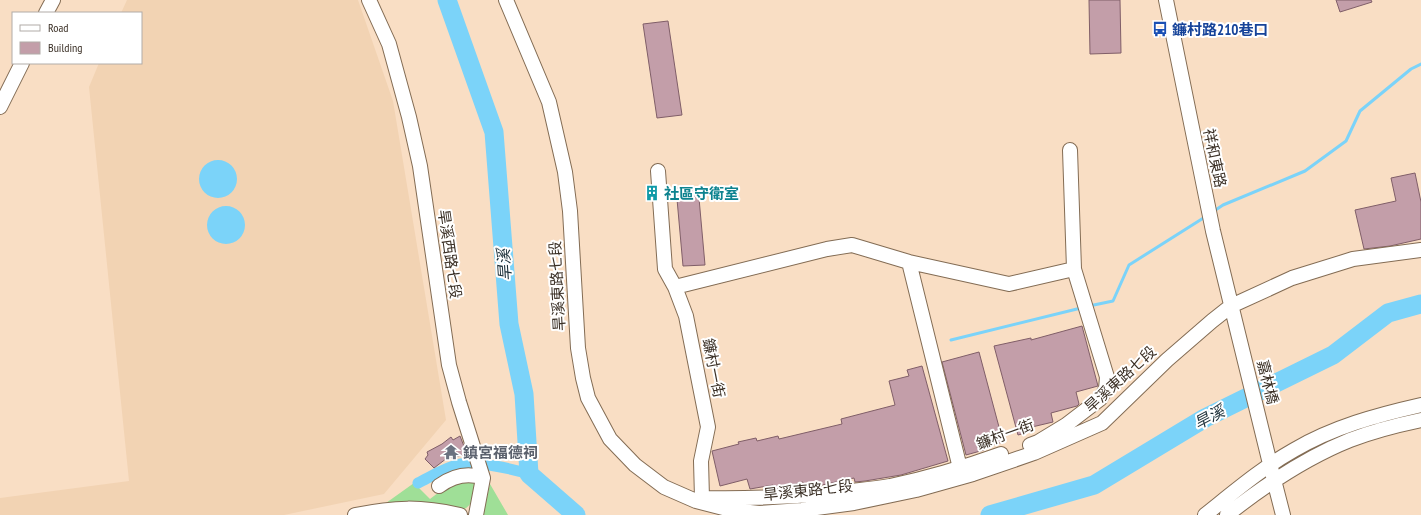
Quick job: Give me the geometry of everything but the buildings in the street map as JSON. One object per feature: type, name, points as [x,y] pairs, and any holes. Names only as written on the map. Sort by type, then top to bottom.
[{"type":"street","points":[[47,12],[53,0]]},
{"type":"street","name":"旱溪西路七段","points":[[369,0],[389,44],[410,117],[420,166],[449,365],[459,402],[481,469]]},
{"type":"street","name":"旱溪東路七段","points":[[506,0],[549,102],[566,172],[570,211],[578,348],[588,398],[610,439],[635,465],[664,487],[696,501],[731,510],[759,513],[802,510],[854,503],[916,490],[973,474],[1034,453],[1102,423],[1167,360],[1212,321],[1232,306],[1292,278],[1353,259],[1421,250]]},
{"type":"street","name":"祥和東路","points":[[1166,0],[1206,199],[1236,322]]},
{"type":"street","points":[[0,107],[22,64]]},
{"type":"street","name":"鐮村一街","points":[[675,288],[686,316],[708,427],[701,461],[702,498],[737,499],[802,497],[890,486],[960,468],[1038,442],[1066,425],[1100,399],[1106,389],[1107,377],[1074,268],[1070,150]]},
{"type":"street","points":[[658,172],[665,270],[675,288],[827,249],[852,245],[909,262],[1009,284],[1074,268]]},
{"type":"street","points":[[909,262],[960,468]]},
{"type":"street","name":"嘉林橋","points":[[1236,322],[1270,465]]},
{"type":"street","points":[[1205,515],[1244,484],[1295,449],[1335,431],[1383,414],[1421,405]]},
{"type":"street","points":[[1227,515],[1274,480],[1303,462],[1351,439],[1372,432],[1421,420]]},
{"type":"street","points":[[1270,465],[1283,515]]},
{"type":"street","points":[[439,486],[448,479],[461,475],[476,475],[481,469]]},
{"type":"street","points":[[476,515],[481,469]]},
{"type":"street","points":[[355,515],[392,509],[412,508],[441,511],[460,515]]},
{"type":"shaded area","points":[[127,0],[358,0],[393,101],[446,420],[384,494],[284,515],[0,515],[0,498],[129,481],[89,87],[99,64],[142,64],[142,12],[121,12]]},
{"type":"green space","points":[[476,481],[472,501],[464,509],[386,503],[414,483],[430,499],[451,483]]},
{"type":"green space","points":[[490,484],[508,515],[483,515]]},
{"type":"water","points":[[214,160],[222,160],[232,165],[236,172],[236,186],[232,193],[222,198],[214,198],[204,193],[202,190],[199,183],[199,175],[204,165],[207,163]]},
{"type":"water","points":[[222,206],[230,206],[240,211],[244,218],[244,232],[240,239],[230,244],[222,244],[212,239],[210,236],[207,229],[207,221],[212,211],[215,209]]},
{"type":"waterway","name":"旱溪","points":[[447,0],[494,132],[509,324],[524,394],[529,474],[576,515]]},
{"type":"waterway","points":[[1214,211],[1223,205],[1305,171],[1346,141],[1360,111],[1411,69],[1421,64]]},
{"type":"waterway","points":[[1089,306],[1113,301],[1129,265],[1205,217]]},
{"type":"waterway","name":"旱溪","points":[[990,515],[1094,485],[1205,418],[1333,355],[1388,313],[1421,304]]},
{"type":"waterway","points":[[951,340],[1081,308]]},
{"type":"waterway","points":[[418,483],[450,467],[468,463],[495,466],[529,474]]},
{"type":"place","name":"鐮村路210巷口","points":[[1160,29]]},
{"type":"place","name":"社區守衛室","points":[[652,193]]},
{"type":"place","name":"鎮宮福德祠","points":[[451,452]]}]
